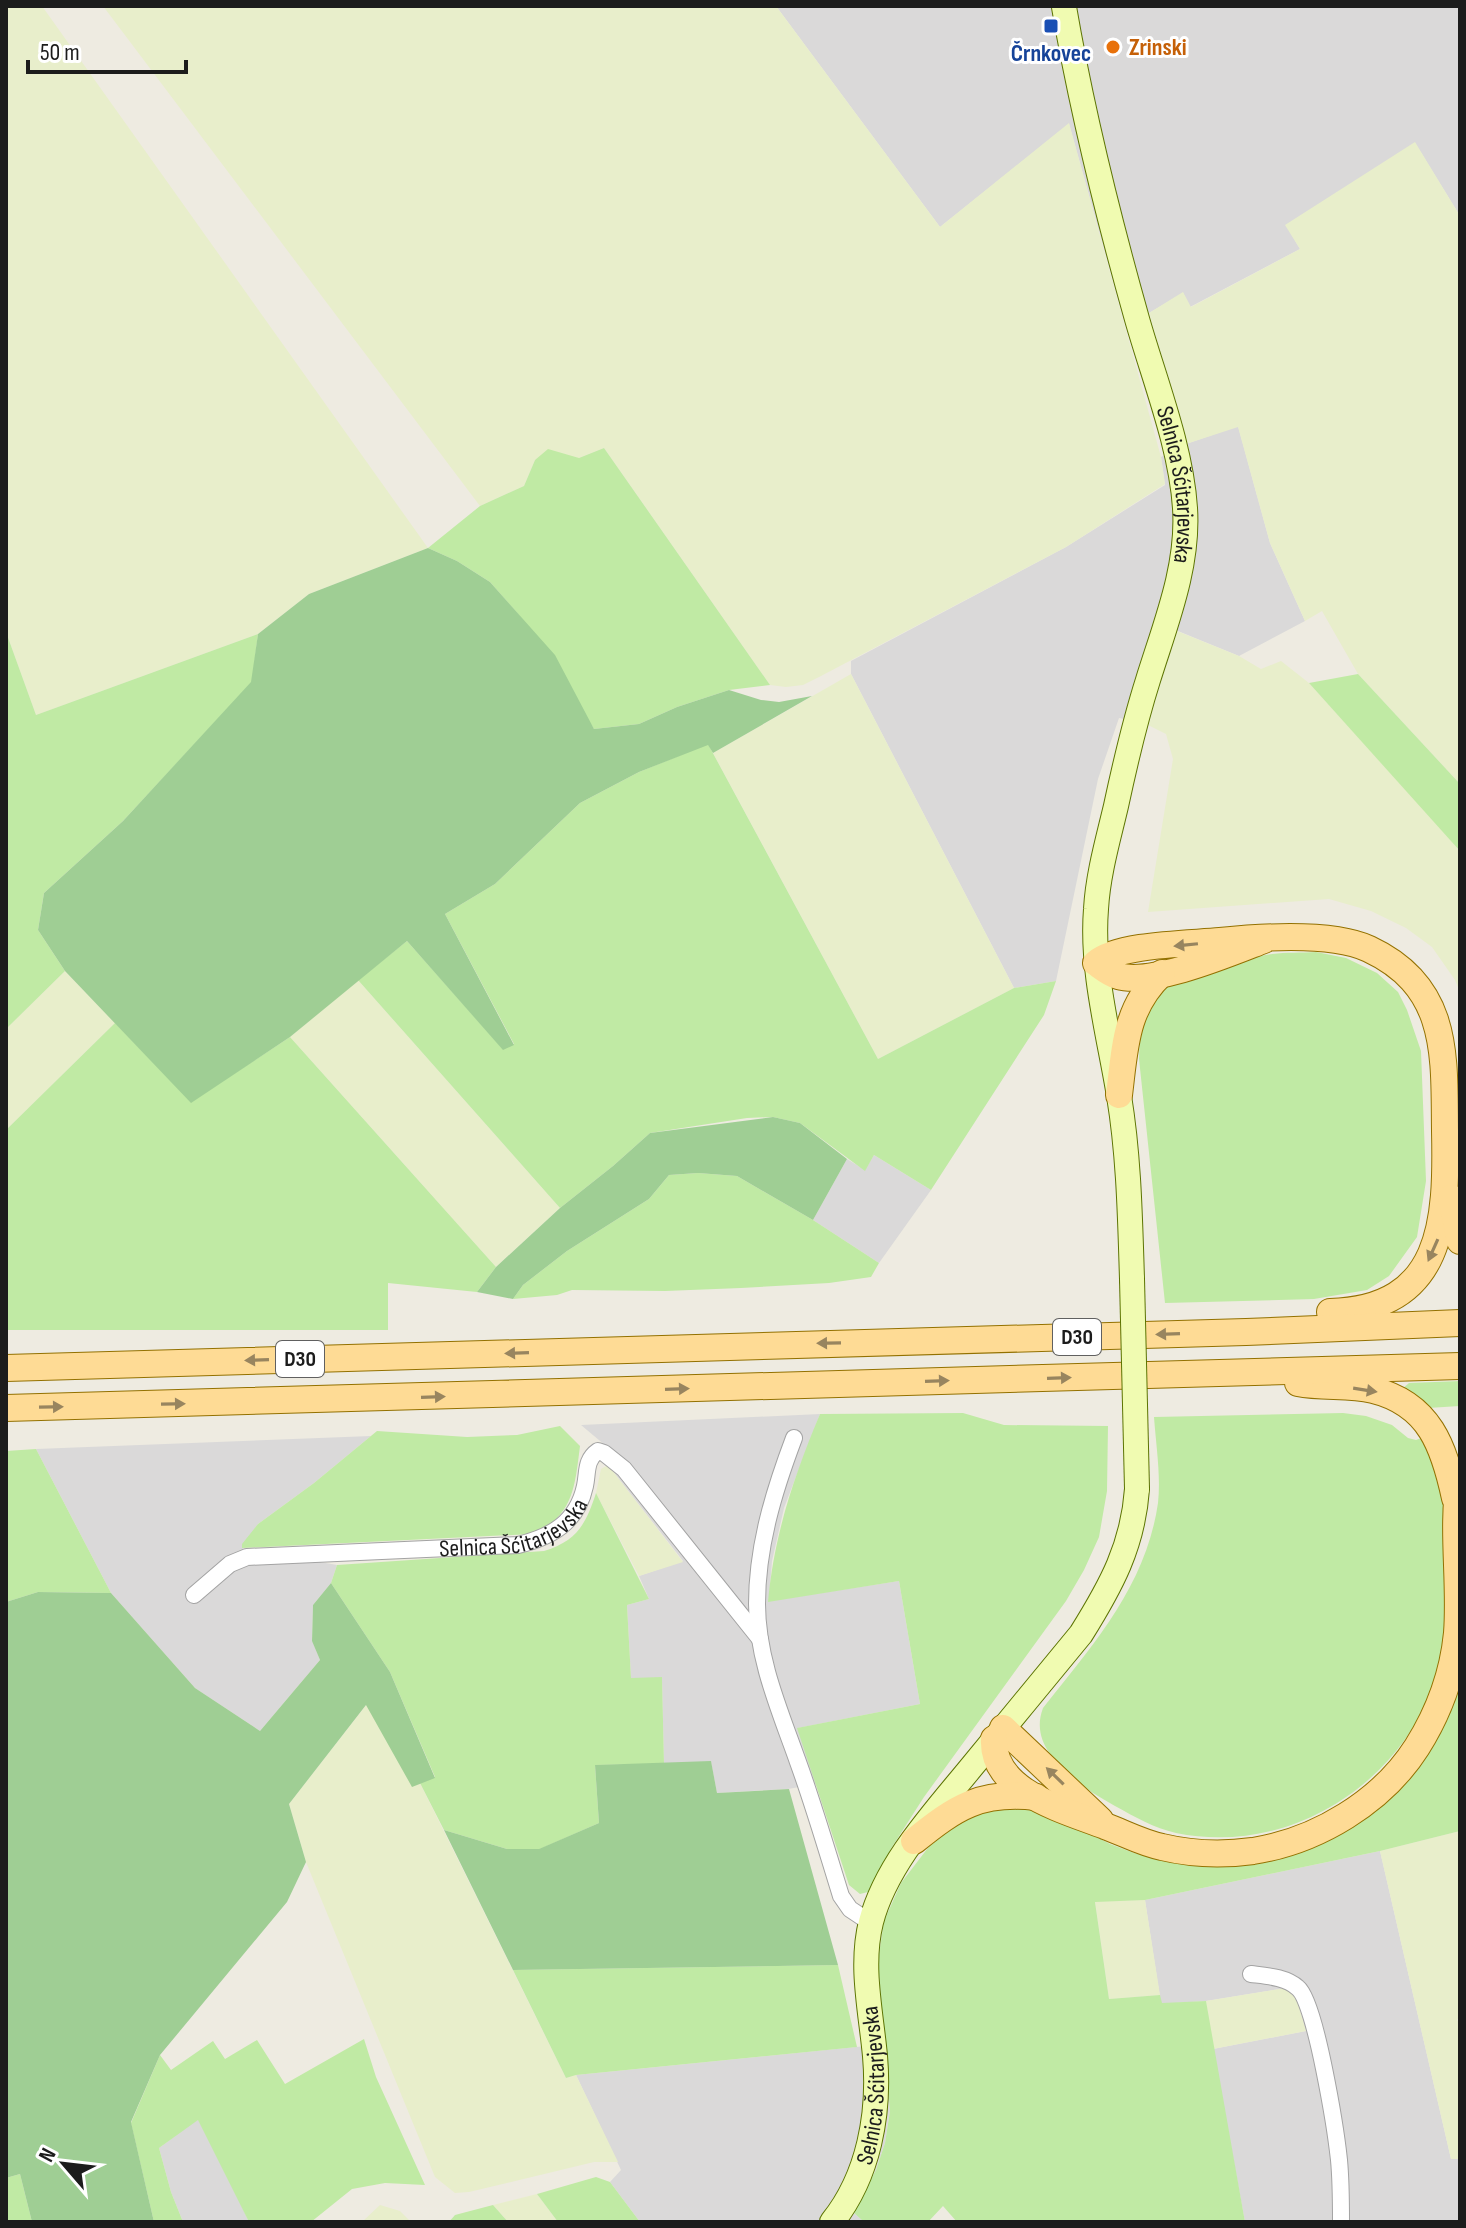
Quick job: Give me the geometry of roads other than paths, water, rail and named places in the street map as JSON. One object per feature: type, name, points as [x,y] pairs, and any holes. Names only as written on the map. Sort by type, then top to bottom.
[{"type":"main road","points":[[1246,1332],[1282,1318],[1372,1306],[1400,1292],[1430,1259],[1443,1216],[1446,1174],[1444,1050],[1439,1027],[1415,983],[1382,956],[1354,942],[1332,938],[1230,940],[1118,952],[1096,963],[1115,976],[1126,978],[1162,973],[1264,940]]},
{"type":"main road","points":[[1119,1095],[1128,1032],[1136,1005],[1146,988],[1162,973]]},
{"type":"main road","points":[[1446,1174],[1460,1241]]},
{"type":"main road","name":"D30","points":[[6,1368],[1460,1323]]},
{"type":"main road","name":"D30","points":[[6,1408],[1460,1366]]},
{"type":"main road","points":[[1105,1826],[999,1734],[993,1752],[1005,1773],[1036,1797],[1079,1818],[1161,1847],[1205,1853],[1251,1851],[1282,1845],[1314,1833],[1358,1808],[1404,1764],[1436,1713],[1449,1674],[1457,1630],[1458,1489],[1434,1431],[1409,1407],[1373,1390],[1315,1387],[1290,1382],[1262,1371]]},
{"type":"main road","points":[[914,1841],[950,1814],[984,1798],[1013,1795],[1036,1797]]},
{"type":"street","name":"Selnica Šćitarjevska","points":[[837,2220],[854,2190],[876,2118],[876,2070],[867,1978],[871,1923],[892,1874],[914,1841],[1081,1634],[1099,1606],[1130,1539],[1137,1489],[1129,1173],[1096,963],[1095,932],[1100,873],[1145,689],[1175,592],[1185,537],[1185,508],[1177,461],[1106,208],[1077,81],[1065,6]]},
{"type":"street","name":"Selnica Šćitarjevska","points":[[794,1438],[774,1489],[761,1551],[757,1604],[760,1639],[775,1701],[799,1764],[841,1896],[850,1909],[871,1923]]},
{"type":"street","name":"Selnica Šćitarjevska","points":[[194,1595],[230,1564],[247,1557],[518,1545],[546,1538],[562,1527],[576,1507],[585,1487],[589,1461],[598,1451],[624,1469],[760,1639]]},
{"type":"street","points":[[1251,1974],[1288,1981],[1297,1986],[1309,2008],[1326,2079],[1339,2161],[1341,2222]]},
{"type":"place","name":"Črnkovec","points":[[1051,26]]},
{"type":"place","name":"Zrinski","points":[[1113,47]]}]
